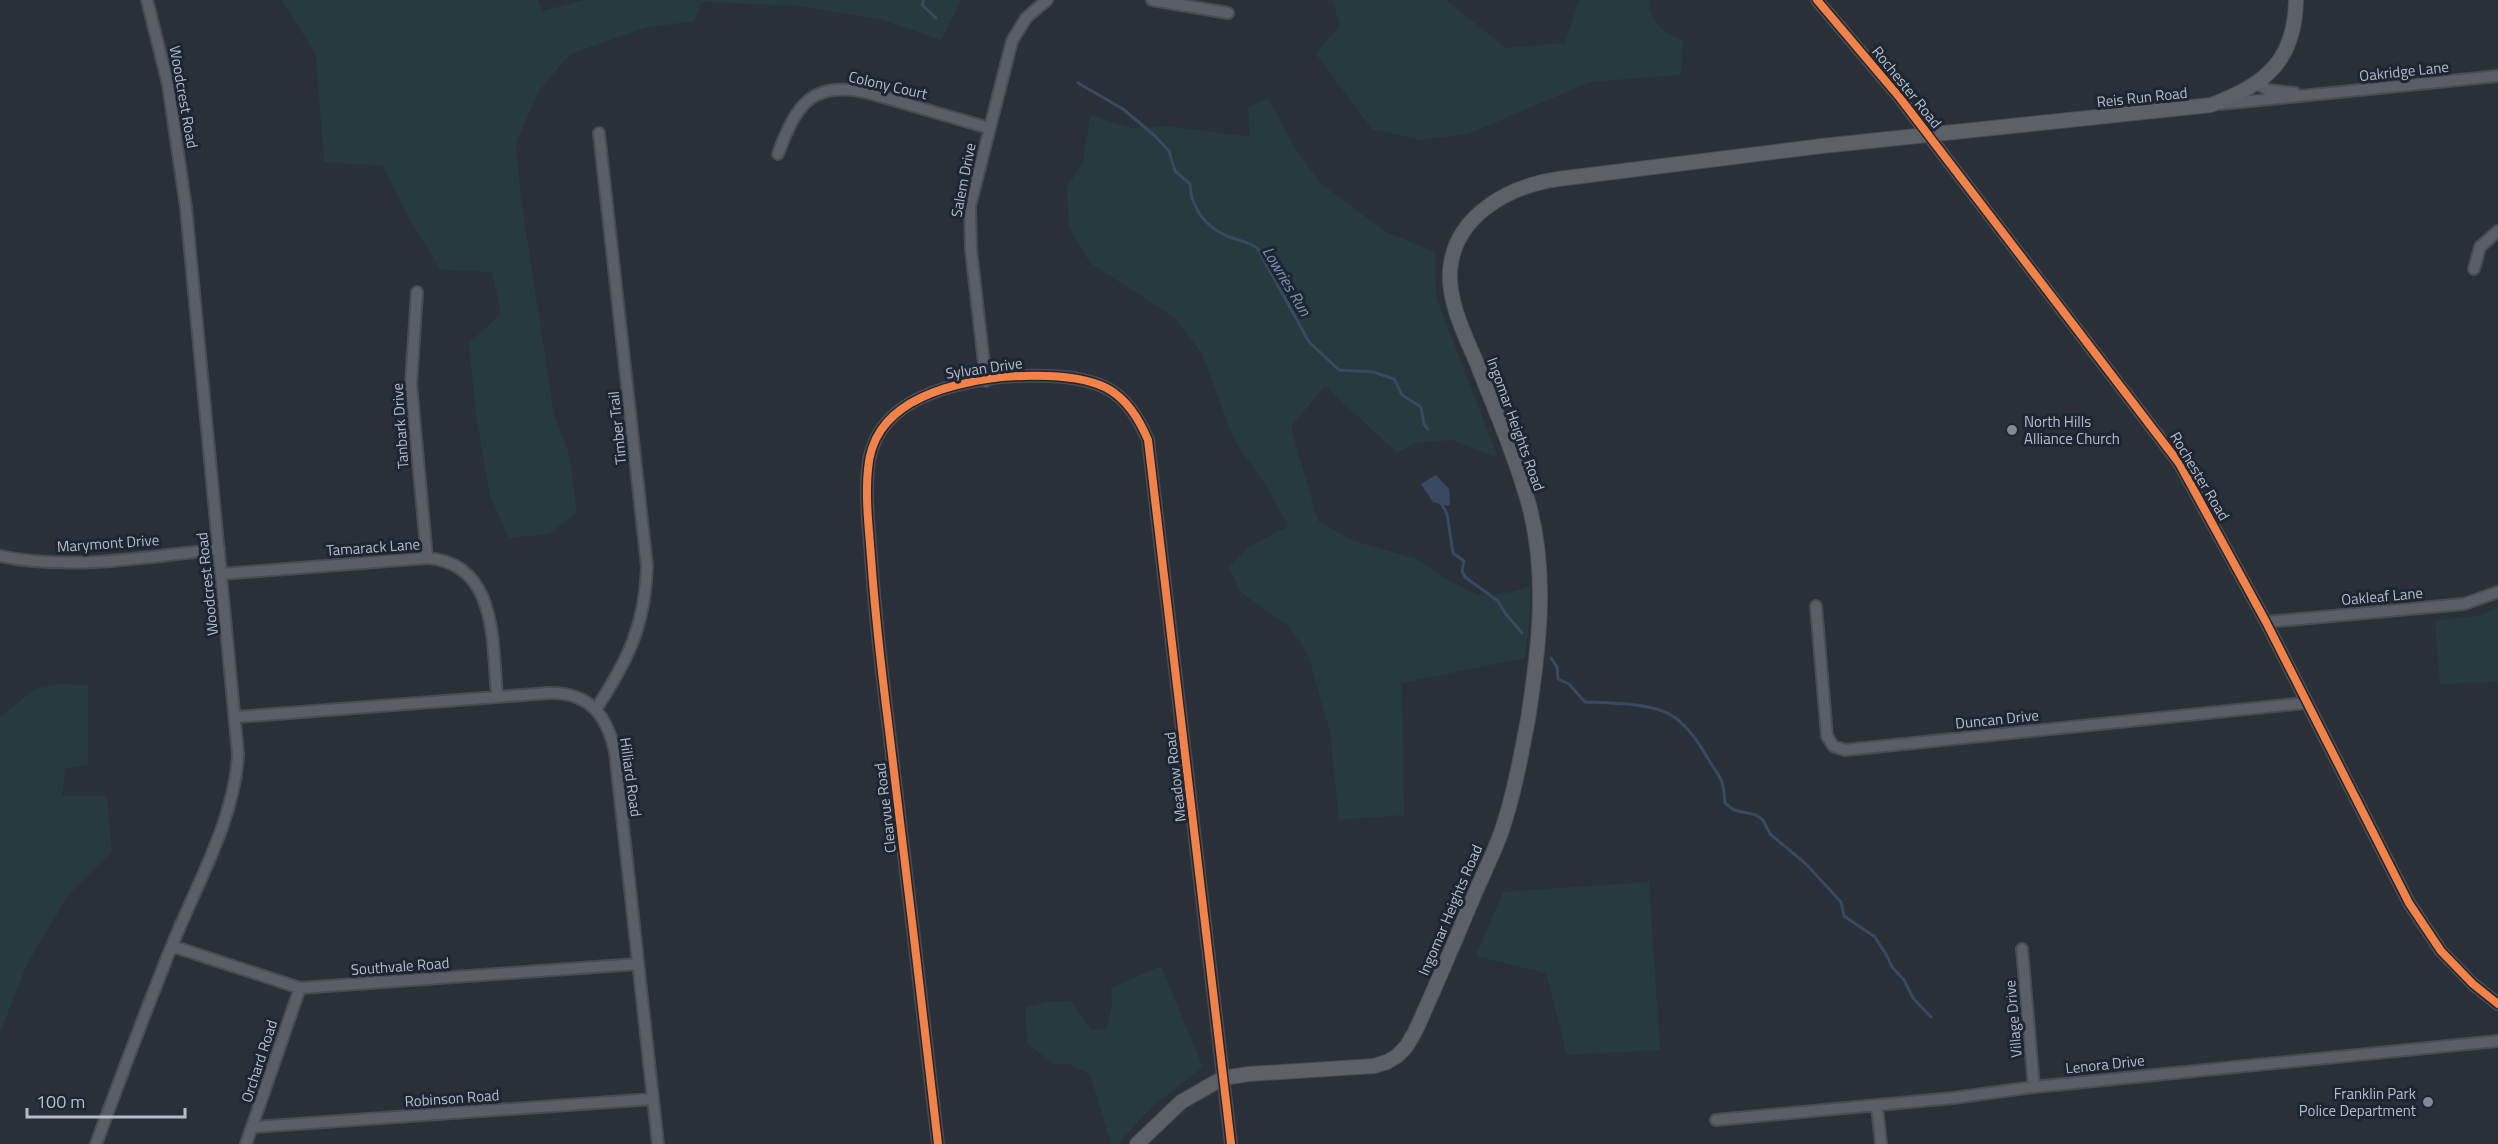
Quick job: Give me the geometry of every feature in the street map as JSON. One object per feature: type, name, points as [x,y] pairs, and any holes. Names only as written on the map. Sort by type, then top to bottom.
[{"type":"main road","name":"Reis Run Road","points":[[1929,135],[2211,105],[2238,95],[2258,84],[2276,64],[2289,42],[2294,25],[2296,0]]},
{"type":"main road","name":"Ingomar Heights Road","points":[[1137,1144],[1181,1102],[1223,1078],[1249,1074],[1355,1069],[1387,1062],[1397,1056],[1406,1047],[1419,1023],[1501,832],[1509,806],[1535,675],[1539,638],[1540,584],[1527,498],[1453,298],[1450,284],[1452,259],[1469,225],[1497,199],[1516,189],[1543,181],[1708,159],[1929,135]]},
{"type":"street","name":"Woodcrest Road","points":[[96,1144],[172,946],[231,806],[238,764],[236,717],[180,166],[168,84],[147,0]]},
{"type":"street","name":"Salem Drive","points":[[986,381],[969,221],[970,206],[1012,41],[1026,18],[1047,0]]},
{"type":"street","points":[[1152,0],[1228,13]]},
{"type":"street","name":"Rochester Road","points":[[1817,0],[1929,135],[2169,448],[2201,500],[2266,622],[2393,874],[2423,926],[2458,969],[2498,1004]]},
{"type":"street","name":"Oakridge Lane","points":[[2211,105],[2313,97],[2498,76]]},
{"type":"street","name":"Oakridge Lane","points":[[2258,84],[2268,90],[2313,97]]},
{"type":"street","name":"Colony Court","points":[[778,154],[792,118],[801,106],[824,92],[837,89],[852,89],[869,93],[989,128]]},
{"type":"street","name":"Timber Trail","points":[[596,709],[625,662],[635,639],[644,603],[647,566],[599,133]]},
{"type":"street","points":[[2474,269],[2480,247],[2498,231]]},
{"type":"street","name":"Tanbark Drive","points":[[417,292],[411,384],[427,558]]},
{"type":"street","name":"Sylvan Drive","points":[[868,468],[870,453],[881,430],[899,413],[937,390],[986,381],[1040,376],[1088,380],[1114,391],[1134,411]]},
{"type":"street","name":"Meadow Road","points":[[1134,411],[1148,440],[1151,455],[1231,1144]]},
{"type":"street","name":"Clearvue Road","points":[[868,468],[867,498],[875,612],[938,1144]]},
{"type":"street","name":"Marymont Drive","points":[[0,556],[35,562],[60,563],[127,559],[219,549]]},
{"type":"street","name":"Tamarack Lane","points":[[221,574],[427,558],[437,559],[459,568],[469,576],[483,595],[490,620],[497,696]]},
{"type":"street","name":"Oakleaf Lane","points":[[2266,622],[2464,604],[2498,592]]},
{"type":"street","name":"Duncan Drive","points":[[1816,606],[1827,736],[1833,746],[1845,750],[2306,703]]},
{"type":"street","points":[[236,717],[559,693],[584,700],[596,709]]},
{"type":"street","name":"Hilliard Road","points":[[596,709],[608,728],[615,752],[658,1144]]},
{"type":"street","name":"Southvale Road","points":[[172,946],[300,988],[637,964]]},
{"type":"street","name":"Village Drive","points":[[2022,949],[2034,1087]]},
{"type":"street","name":"Orchard Road","points":[[246,1144],[300,988]]},
{"type":"street","name":"Lenora Drive","points":[[1716,1120],[1877,1106],[2034,1087],[2498,1041]]},
{"type":"street","name":"Robinson Road","points":[[253,1126],[653,1099]]},
{"type":"street","points":[[1877,1106],[1881,1144]]},
{"type":"green space","points":[[282,0],[538,0],[542,11],[585,0],[961,0],[941,40],[879,19],[798,6],[702,2],[694,21],[645,28],[570,54],[539,91],[516,143],[521,199],[554,414],[570,457],[577,512],[549,534],[509,538],[490,495],[476,416],[469,343],[501,314],[492,272],[441,270],[408,216],[383,166],[324,162],[316,55]]},
{"type":"green space","points":[[1332,0],[1446,0],[1506,48],[1565,43],[1579,0],[1651,0],[1649,10],[1662,30],[1683,41],[1681,75],[1590,82],[1468,134],[1419,140],[1372,129],[1316,54],[1340,25]]},
{"type":"green space","points":[[1268,98],[1294,146],[1320,183],[1386,232],[1435,252],[1436,296],[1498,458],[1452,440],[1414,443],[1397,453],[1325,386],[1291,427],[1318,521],[1354,541],[1417,559],[1444,578],[1477,595],[1506,593],[1530,587],[1525,658],[1402,683],[1404,815],[1339,820],[1330,732],[1307,652],[1288,626],[1240,592],[1229,567],[1249,547],[1288,526],[1269,490],[1234,440],[1202,354],[1175,318],[1090,263],[1069,227],[1067,187],[1083,162],[1090,115],[1131,128],[1168,126],[1250,137],[1248,107]]},
{"type":"green space","points":[[2498,607],[2498,682],[2440,684],[2435,621],[2482,615]]},
{"type":"green space","points":[[59,684],[88,685],[88,765],[65,769],[62,796],[107,796],[112,851],[69,894],[26,966],[0,1033],[0,717],[35,689]]},
{"type":"green space","points":[[1649,882],[1660,1050],[1567,1055],[1546,973],[1476,956],[1503,892]]},
{"type":"green space","points":[[1161,966],[1203,1067],[1153,1106],[1118,1144],[1111,1144],[1090,1074],[1068,1064],[1054,1065],[1027,1043],[1025,1008],[1046,1002],[1071,1001],[1091,1030],[1106,1029],[1112,1006],[1111,988]]},
{"type":"water","points":[[1436,475],[1449,489],[1450,504],[1448,506],[1433,502],[1421,484]]},
{"type":"waterway","name":"Lowries Run","points":[[924,0],[922,5],[936,18]]},
{"type":"waterway","name":"Lowries Run","points":[[1078,83],[1123,109],[1169,151],[1175,171],[1190,184],[1196,208],[1205,221],[1219,232],[1258,249],[1309,342],[1339,370],[1373,372],[1394,379],[1402,395],[1421,407],[1424,424],[1428,429]]},
{"type":"waterway","name":"Lowries Run","points":[[1440,501],[1447,514],[1453,553],[1464,561],[1462,571],[1465,577],[1498,601],[1522,633]]},
{"type":"waterway","points":[[1551,658],[1557,667],[1558,679],[1569,684],[1585,702],[1630,704],[1653,708],[1671,715],[1682,723],[1696,740],[1720,778],[1725,803],[1734,810],[1756,815],[1763,820],[1770,834],[1806,864],[1841,902],[1844,916],[1875,937],[1892,967],[1904,980],[1913,998],[1931,1017]]},
{"type":"cycle path","points":[[1817,0],[1900,98],[2179,463],[2266,622],[2409,903],[2441,951],[2473,984],[2498,1004]]},
{"type":"cycle path","points":[[938,1144],[878,640],[867,491],[870,454],[881,430],[895,414],[913,402],[957,385],[981,380],[1027,376],[1067,377],[1097,384],[1110,390],[1131,409],[1148,440],[1231,1144]]},
{"type":"place","name":"North Hills Alliance Church","points":[[2012,430]]},
{"type":"place","name":"Franklin Park Police Department","points":[[2428,1102]]}]
